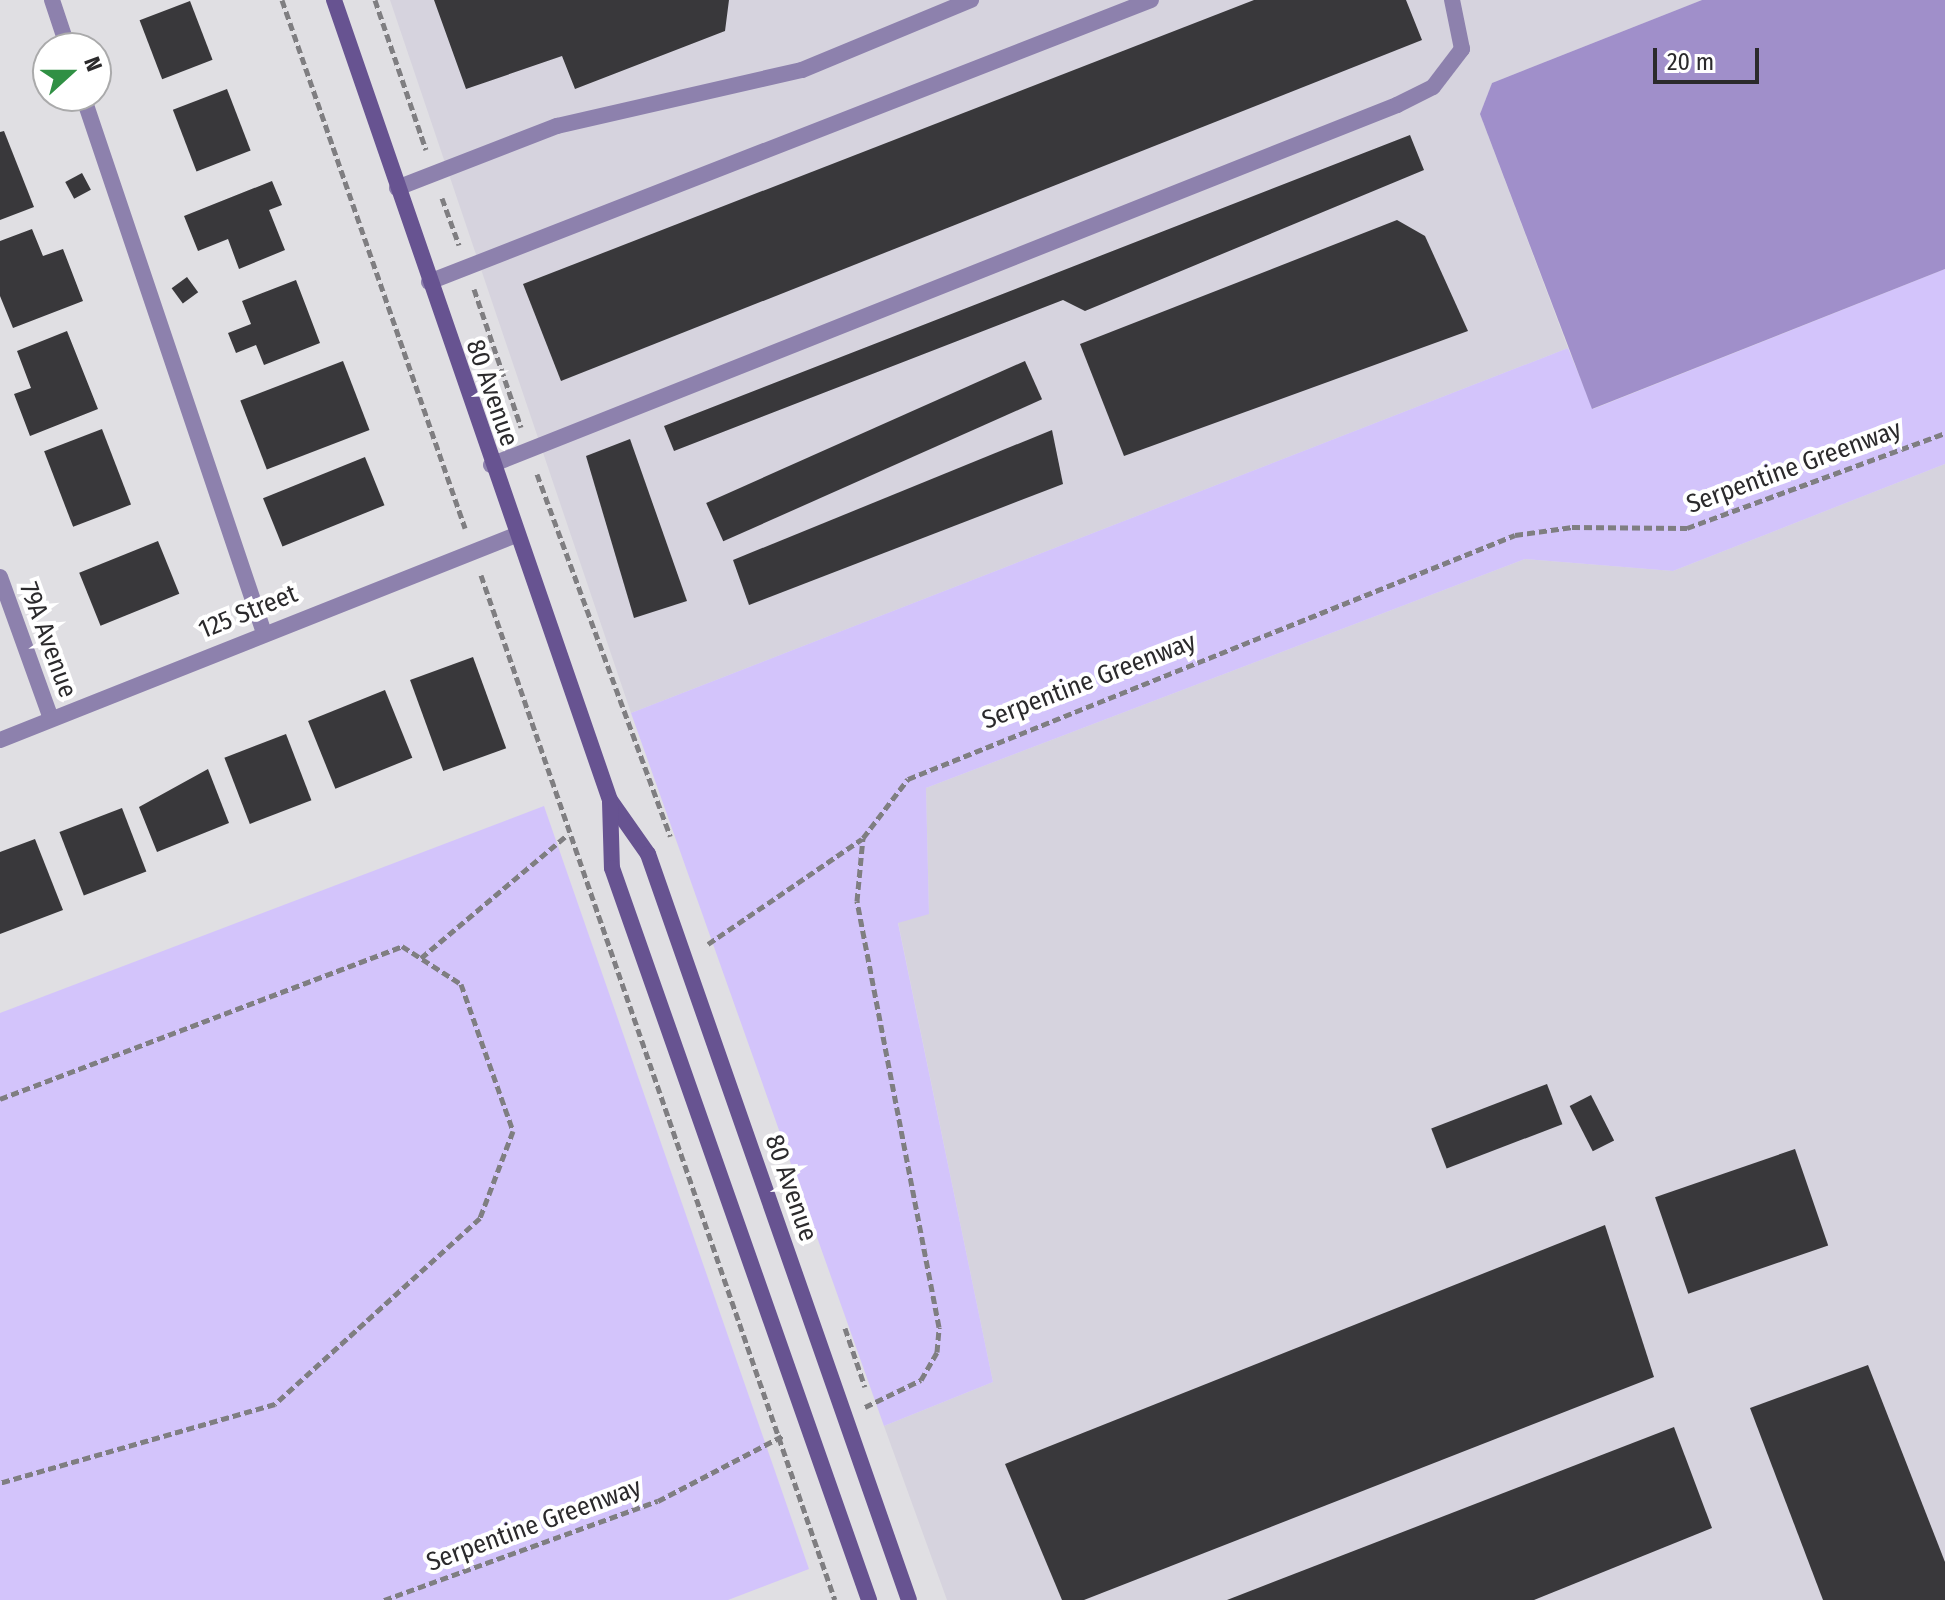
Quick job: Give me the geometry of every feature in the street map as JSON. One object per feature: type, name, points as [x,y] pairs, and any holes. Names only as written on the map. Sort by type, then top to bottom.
[{"type":"main road","name":"80 Avenue","points":[[334,0],[491,465],[610,800],[648,854],[909,1600]]},
{"type":"main road","name":"80 Avenue","points":[[610,800],[612,868],[869,1600]]},
{"type":"street","points":[[52,0],[63,32]]},
{"type":"street","points":[[397,188],[433,171],[557,126],[802,70],[971,0]]},
{"type":"street","points":[[429,282],[1151,0]]},
{"type":"street","points":[[491,465],[1433,87],[1462,49],[1452,0]]},
{"type":"street","points":[[88,112],[263,630]]},
{"type":"street","name":"125 Street","points":[[0,740],[263,630],[516,535]]},
{"type":"street","name":"79A Avenue","points":[[0,577],[51,719]]},
{"type":"path","points":[[282,0],[456,500]]},
{"type":"path","points":[[375,0],[529,451],[671,840]]},
{"type":"path","name":"Serpentine Greenway","points":[[866,1406],[921,1380],[937,1352],[939,1327],[857,901],[863,838],[893,793],[927,766],[1515,535],[1699,526],[1945,433]]},
{"type":"path","points":[[487,594],[835,1600]]},
{"type":"path","points":[[421,958],[568,834]]},
{"type":"path","points":[[708,944],[863,838]]},
{"type":"path","points":[[703,929],[713,958]]},
{"type":"path","points":[[0,1099],[402,946],[461,984],[513,1131],[480,1218],[275,1404],[0,1483]]},
{"type":"path","points":[[843,1323],[870,1413]]},
{"type":"path","name":"Serpentine Greenway","points":[[384,1600],[658,1501],[778,1437]]},
{"type":"shaded area","points":[[390,0],[1702,0],[1492,83],[1480,114],[1568,348],[631,713]]},
{"type":"shaded area","points":[[1702,0],[1945,0],[1945,269],[1592,409],[1480,114],[1492,83]]},
{"type":"shaded area","points":[[1945,269],[1945,464],[1673,571],[1525,559],[926,788],[929,914],[898,923],[993,1382],[884,1426],[631,713],[1568,348],[1593,409]]},
{"type":"shaded area","points":[[1945,464],[1945,1600],[947,1600],[884,1426],[993,1382],[898,922],[929,913],[926,788],[1525,559],[1673,571]]},
{"type":"shaded area","points":[[544,806],[809,1569],[728,1600],[0,1600],[0,1013]]},
{"type":"building","points":[[434,0],[729,0],[725,31],[575,89],[562,56],[466,89]]},
{"type":"building","points":[[1254,0],[1406,0],[1422,40],[561,381],[523,284]]},
{"type":"building","points":[[190,1],[213,60],[162,79],[140,20]]},
{"type":"building","points":[[227,89],[251,151],[197,171],[173,110]]},
{"type":"building","points":[[4,131],[34,207],[0,220],[0,132]]},
{"type":"building","points":[[1410,135],[1424,170],[1085,311],[1063,300],[674,451],[664,426]]},
{"type":"building","points":[[82,173],[91,190],[74,199],[65,182]]},
{"type":"building","points":[[272,181],[282,205],[269,210],[285,250],[239,269],[228,239],[198,251],[184,216]]},
{"type":"building","points":[[1397,220],[1425,236],[1468,331],[1124,456],[1080,344]]},
{"type":"building","points":[[32,229],[43,256],[63,249],[83,301],[13,328],[0,296],[0,241]]},
{"type":"building","points":[[187,277],[198,292],[183,304],[172,288]]},
{"type":"building","points":[[296,280],[320,343],[264,365],[256,345],[236,353],[228,333],[251,324],[242,301]]},
{"type":"building","points":[[67,331],[98,409],[30,436],[14,394],[31,388],[17,351]]},
{"type":"building","points":[[343,361],[370,430],[267,470],[240,400]]},
{"type":"building","points":[[1025,361],[1042,399],[723,541],[706,503]]},
{"type":"building","points":[[102,429],[131,505],[73,527],[44,451]]},
{"type":"building","points":[[1052,430],[1063,484],[749,605],[733,560]]},
{"type":"building","points":[[630,439],[687,601],[634,618],[586,456]]},
{"type":"building","points":[[365,457],[384,505],[282,546],[263,498]]},
{"type":"building","points":[[158,541],[179,594],[101,626],[79,573]]},
{"type":"building","points":[[473,657],[506,748],[443,771],[410,680]]},
{"type":"building","points":[[385,690],[412,758],[335,789],[308,721]]},
{"type":"building","points":[[286,734],[311,800],[250,824],[224,758]]},
{"type":"building","points":[[208,769],[229,823],[157,852],[139,807]]},
{"type":"building","points":[[122,808],[146,871],[84,895],[59,832]]},
{"type":"building","points":[[35,839],[63,910],[0,934],[0,852]]},
{"type":"building","points":[[1547,1084],[1562,1124],[1447,1169],[1431,1128]]},
{"type":"building","points":[[1591,1095],[1614,1140],[1593,1151],[1570,1106]]},
{"type":"building","points":[[1795,1149],[1828,1245],[1688,1294],[1655,1197]]},
{"type":"building","points":[[1605,1225],[1654,1377],[1084,1600],[1062,1600],[1005,1464]]},
{"type":"building","points":[[1868,1365],[1945,1562],[1945,1600],[1823,1600],[1750,1408]]},
{"type":"building","points":[[1674,1427],[1712,1528],[1534,1600],[1227,1600]]}]
